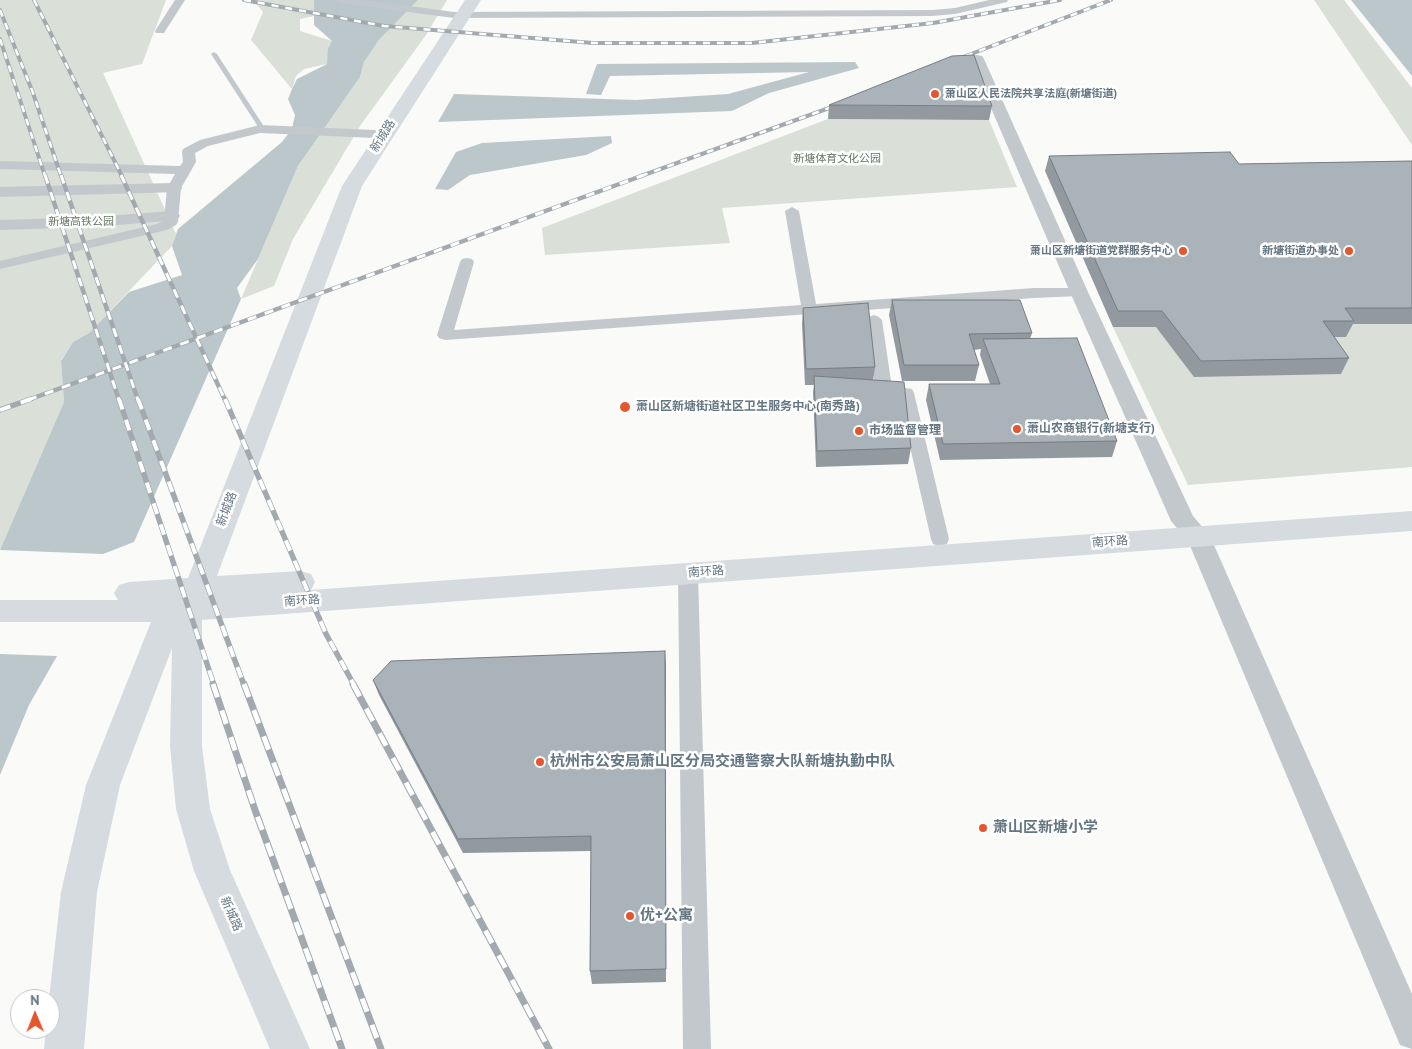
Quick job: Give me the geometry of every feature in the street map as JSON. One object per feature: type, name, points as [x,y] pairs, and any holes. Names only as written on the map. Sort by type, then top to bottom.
[{"type":"main road","name":"新城路","points":[[290,1049],[212,871],[193,809],[186,746],[184,600],[342,186],[375,134],[464,7]]},
{"type":"main road","name":"新城路","points":[[64,1049],[79,892],[103,785],[184,600],[222,523],[352,186],[464,7]]},
{"type":"main road","name":"南环路","points":[[0,611],[688,573],[1191,528],[1412,506]]},
{"type":"main road","name":"南环路","points":[[0,593],[152,593],[184,600],[940,539],[1412,521]]},
{"type":"street","points":[[160,31],[180,0]]},
{"type":"street","points":[[340,0],[424,11],[464,7],[576,14],[830,13],[1003,0]]},
{"type":"street","points":[[576,14],[577,0]]},
{"type":"street","points":[[827,0],[830,13]]},
{"type":"street","points":[[977,59],[1079,292],[1191,528],[1412,1033]]},
{"type":"street","points":[[0,265],[162,227],[171,222],[174,188],[183,170],[190,162],[188,152],[204,143],[260,129],[375,134]]},
{"type":"street","points":[[0,165],[183,170]]},
{"type":"street","points":[[0,192],[174,188]]},
{"type":"street","points":[[792,211],[809,309]]},
{"type":"street","points":[[0,225],[95,222],[171,216]]},
{"type":"street","points":[[467,262],[445,335],[1034,293],[1079,292]]},
{"type":"street","points":[[874,320],[884,393]]},
{"type":"street","points":[[866,393],[906,393],[940,539]]},
{"type":"street","points":[[688,573],[697,1049]]},
{"type":"lane","points":[[214,54],[260,125],[260,129]]},
{"type":"green space","name":"新塘高铁公园","points":[[0,0],[166,0],[142,64],[103,73],[176,234],[172,246],[89,333],[73,342],[61,360],[64,402],[0,550]]},
{"type":"green space","points":[[253,0],[314,0],[314,16],[300,19],[300,31],[332,41],[327,64],[304,69],[296,76],[292,89],[251,40],[263,12]]},
{"type":"green space","points":[[418,0],[447,0],[426,35],[360,126],[293,239],[274,286],[241,299],[298,166],[360,77],[364,62],[379,40]]},
{"type":"green space","points":[[1314,0],[1344,0],[1412,88],[1412,145]]},
{"type":"green space","name":"新塘体育文化公园","points":[[828,119],[989,120],[1017,187],[722,208],[730,243],[545,255],[542,228]]},
{"type":"green space","points":[[1337,324],[1412,324],[1412,467],[1188,485],[1113,327],[1156,327],[1315,337]]},
{"type":"shaded area","points":[[314,0],[418,0],[379,40],[364,62],[360,77],[298,166],[258,259],[237,288],[241,299],[134,542],[103,554],[0,550],[64,402],[61,361],[73,342],[89,333],[129,292],[182,275],[172,246],[178,229],[282,142],[292,129],[295,115],[288,99],[292,89],[297,79],[327,64],[328,49],[332,41],[314,25]]},
{"type":"shaded area","points":[[1351,0],[1412,0],[1412,76]]},
{"type":"shaded area","points":[[855,62],[859,68],[769,93],[732,111],[438,122],[454,94],[636,100],[728,94],[809,72],[610,76],[601,95],[586,94],[597,64]]},
{"type":"shaded area","points":[[611,136],[612,143],[586,155],[470,175],[448,190],[435,189],[456,152],[482,143]]},
{"type":"shaded area","points":[[0,654],[57,656],[29,705],[0,775]]},
{"type":"building","points":[[974,55],[992,106],[829,105],[952,56]]},
{"type":"building","points":[[1230,152],[1239,164],[1412,161],[1412,308],[1345,308],[1354,321],[1323,321],[1349,358],[1201,361],[1162,311],[1118,311],[1049,156]]},
{"type":"building","points":[[892,300],[1020,300],[1032,333],[969,334],[979,365],[904,365]]},
{"type":"building","points":[[868,303],[875,367],[806,369],[803,308]]},
{"type":"building","name":"萧山农商银行(新塘支行)","points":[[1077,338],[1117,441],[943,444],[929,384],[1000,384],[983,339]]},
{"type":"building","name":"市场监督管理","points":[[814,376],[904,382],[911,448],[817,451]]},
{"type":"building","name":"杭州市公安局萧山区分局交通警察大队新塘执勤中队","points":[[665,651],[666,969],[590,971],[591,836],[458,839],[373,680],[391,661]]},
{"type":"railway","points":[[34,0],[122,176]]},
{"type":"railway","points":[[244,0],[384,26],[593,43],[752,43],[933,23],[1060,0]]},
{"type":"railway","points":[[953,61],[1111,0]]},
{"type":"railway","points":[[0,10],[33,93],[61,176]]},
{"type":"railway","points":[[0,39],[45,176]]},
{"type":"railway","points":[[641,176],[843,103]]},
{"type":"railway","points":[[45,175],[109,370]]},
{"type":"railway","points":[[61,175],[126,364]]},
{"type":"railway","points":[[121,175],[197,338]]},
{"type":"railway","points":[[197,338],[644,175]]},
{"type":"railway","points":[[126,364],[197,338]]},
{"type":"railway","points":[[197,338],[225,400]]},
{"type":"railway","points":[[109,370],[126,364]]},
{"type":"railway","points":[[126,364],[138,400]]},
{"type":"railway","points":[[28,400],[109,370]]},
{"type":"railway","points":[[109,370],[119,400]]},
{"type":"railway","points":[[0,410],[31,399]]},
{"type":"railway","points":[[119,399],[214,685]]},
{"type":"railway","points":[[138,399],[244,685]]},
{"type":"railway","points":[[225,399],[326,634],[354,685]]},
{"type":"railway","points":[[213,684],[255,810],[342,1049]]},
{"type":"railway","points":[[244,684],[381,1049]]},
{"type":"railway","points":[[353,684],[549,1049]]},
{"type":"place","name":"萧山区人民法院共享法庭(新塘街道)","points":[[935,94]]},
{"type":"place","name":"萧山区新塘街道党群服务中心","points":[[1183,251]]},
{"type":"place","name":"新塘街道办事处","points":[[1349,251]]},
{"type":"place","name":"萧山区新塘街道社区卫生服务中心(南秀路)","points":[[625,407]]},
{"type":"place","name":"萧山农商银行(新塘支行)","points":[[1017,429]]},
{"type":"place","name":"市场监督管理","points":[[859,431]]},
{"type":"place","name":"杭州市公安局萧山区分局交通警察大队新塘执勤中队","points":[[540,762]]},
{"type":"place","name":"萧山区新塘小学","points":[[983,828]]},
{"type":"place","name":"优+公寓","points":[[630,916]]}]
